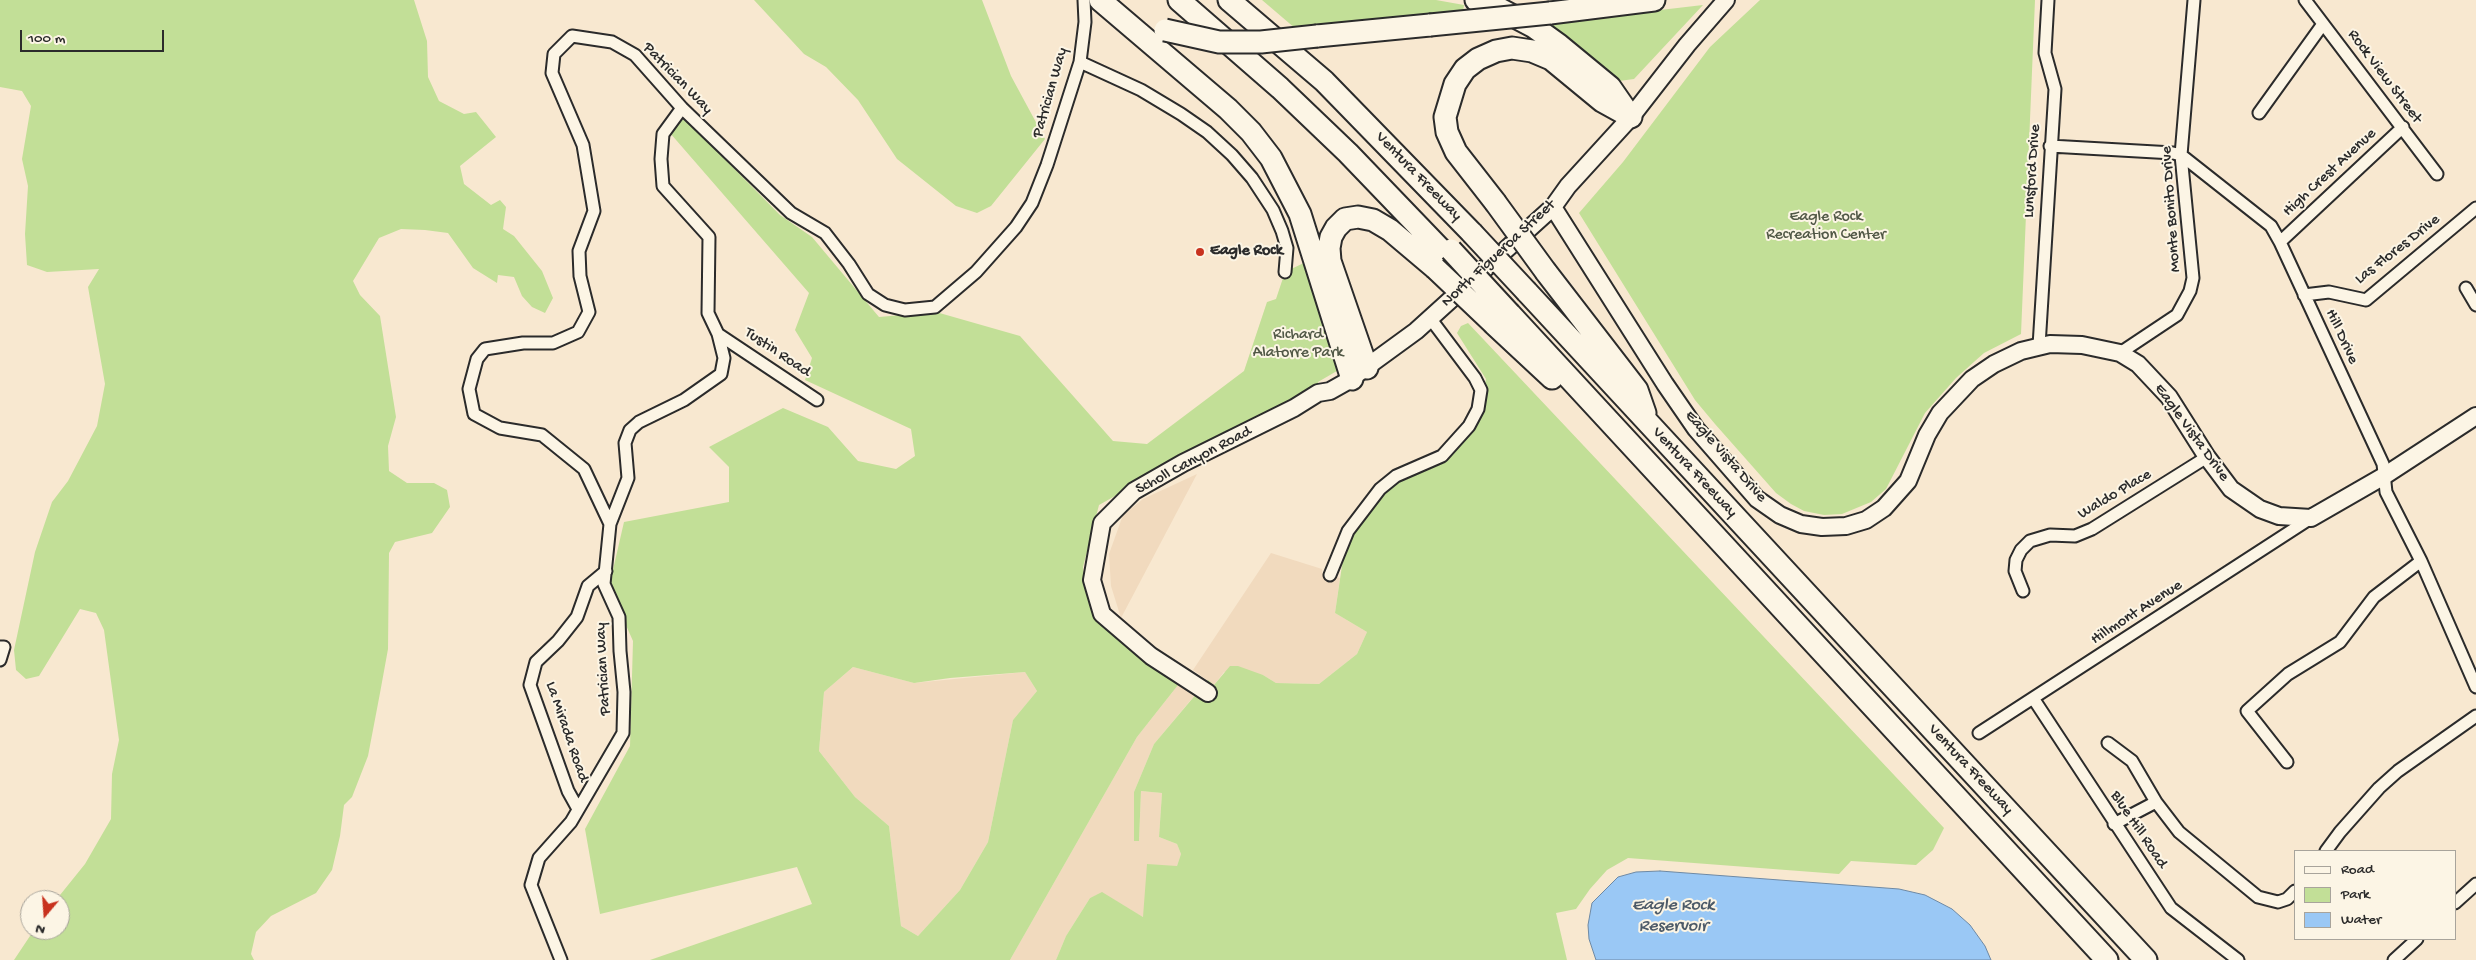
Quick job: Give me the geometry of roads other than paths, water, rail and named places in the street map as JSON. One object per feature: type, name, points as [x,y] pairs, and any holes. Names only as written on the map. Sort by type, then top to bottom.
[{"type":"highway","name":"Ventura Freeway","points":[[1179,0],[1280,88],[1348,153],[1454,249],[1510,309],[1649,425],[2063,880],[2128,957]]},
{"type":"highway","name":"Ventura Freeway","points":[[1229,0],[1324,81],[1454,249]]},
{"type":"highway","points":[[1476,0],[1496,7],[1534,27],[1559,44],[1610,86],[1632,117]]},
{"type":"highway","points":[[1104,4],[1165,30],[1219,42],[1261,42],[1550,13],[1654,0]]},
{"type":"highway","points":[[1104,4],[1228,109],[1251,132],[1271,158],[1300,214],[1359,373]]},
{"type":"highway","points":[[1632,117],[1602,102],[1551,59],[1532,51],[1512,48],[1496,51],[1478,59],[1465,69],[1455,84],[1446,118],[1447,132],[1456,152],[1637,390],[1649,425]]},
{"type":"highway","points":[[1359,373],[1330,261],[1329,248],[1331,237],[1336,228],[1345,219],[1358,217],[1373,220],[1390,230],[1454,249],[2061,919],[2093,960]]},
{"type":"highway","points":[[1510,309],[1590,413],[2061,919],[2128,957]]},
{"type":"highway","points":[[1510,309],[2063,880]]},
{"type":"street","name":"Patrician Way","points":[[561,960],[531,885],[540,858],[571,822],[623,733],[624,692],[619,617],[604,584],[610,524],[584,469],[542,435],[500,428],[474,414],[470,389],[477,359],[485,349],[523,344],[553,343],[578,332],[589,312],[580,276],[580,251],[594,211],[583,145],[552,74],[554,54],[572,36],[612,42],[635,55],[682,108],[791,213],[825,233],[849,264],[868,294],[886,305],[905,310],[935,307],[976,272],[1016,227],[1032,203],[1047,164],[1080,62],[1085,22],[1084,0]]},
{"type":"street","name":"North Figueroa Street","points":[[1330,575],[1348,531],[1380,489],[1396,476],[1442,456],[1470,426],[1478,409],[1481,390],[1475,378],[1430,318],[1553,207],[1568,186],[1632,117],[1687,45],[1726,0]]},
{"type":"street","name":"Lunsford Drive","points":[[2039,346],[2055,83],[2046,53],[2048,0]]},
{"type":"street","name":"Monte Bonito Drive","points":[[2120,353],[2177,315],[2190,291],[2193,278],[2181,156],[2194,0]]},
{"type":"street","name":"Rock View Street","points":[[2305,0],[2437,174]]},
{"type":"street","points":[[2259,113],[2323,24]]},
{"type":"street","points":[[1080,62],[1141,90],[1181,114],[1232,154],[1252,178],[1272,210],[1282,231],[1287,248],[1285,272]]},
{"type":"street","points":[[610,524],[628,478],[625,443],[630,430],[639,422],[684,400],[721,374],[724,358],[718,334],[708,313],[709,237],[663,186],[661,159],[663,134],[682,108]]},
{"type":"street","name":"High Crest Avenue","points":[[2280,242],[2402,127]]},
{"type":"street","name":"Hill Drive","points":[[2050,146],[2173,153],[2181,156],[2271,226],[2383,464],[2386,492],[2421,561],[2476,687]]},
{"type":"street","name":"Eagle Vista Drive","points":[[1553,207],[1665,384],[1696,429],[1758,499],[1780,516],[1801,524],[1822,527],[1846,526],[1866,520],[1884,508],[1908,481],[1927,435],[1940,413],[1972,379],[1994,364],[2021,351],[2050,344],[2082,345],[2120,353],[2138,364],[2169,397],[2207,457],[2231,489],[2260,508],[2279,516],[2311,518]]},
{"type":"street","name":"Las Flores Drive","points":[[2304,295],[2329,292],[2366,300],[2476,208]]},
{"type":"street","points":[[2466,288],[2476,305]]},
{"type":"street","name":"Scholl Canyon Road","points":[[1208,693],[1151,656],[1102,614],[1092,580],[1102,523],[1134,491],[1183,463],[1294,408],[1318,393],[1330,391],[1359,373],[1416,331],[1430,318]]},
{"type":"street","name":"Tustin Road","points":[[718,334],[817,400]]},
{"type":"street","points":[[2311,518],[2384,476],[2476,416]]},
{"type":"street","name":"Waldo Place","points":[[2023,591],[2015,571],[2016,560],[2021,550],[2030,541],[2050,535],[2075,536],[2092,529],[2207,457]]},
{"type":"street","name":"Hillmont Avenue","points":[[1979,733],[2311,518]]},
{"type":"street","points":[[2287,762],[2247,711],[2288,674],[2340,642],[2374,597],[2421,561]]},
{"type":"street","name":"La Mirada Road","points":[[578,809],[568,791],[530,684],[536,662],[558,641],[577,617],[588,586],[606,570]]},
{"type":"street","points":[[0,647],[4,647],[0,660]]},
{"type":"street","name":"Blue Hill Road","points":[[2033,698],[2114,824],[2171,908],[2238,960]]},
{"type":"street","points":[[2327,850],[2379,788],[2398,771],[2476,716]]},
{"type":"street","points":[[2108,743],[2132,762],[2156,802],[2179,832],[2258,897],[2278,902],[2294,892]]},
{"type":"street","points":[[2114,824],[2156,802]]},
{"type":"street","points":[[2456,903],[2476,884]]},
{"type":"street","points":[[2394,960],[2416,940]]},
{"type":"water","name":"Eagle Rock Reservoir","points":[[1660,871],[1899,889],[1925,895],[1952,909],[1970,925],[1985,946],[1991,960],[1596,960],[1589,939],[1588,925],[1592,903],[1618,877],[1636,872]]},
{"type":"place","name":"Eagle Rock","points":[[1200,252]]},
{"type":"park label","name":"Eagle Rock Recreation Center","points":[[1826,227]]},
{"type":"park label","name":"Richard Alatorre Park","points":[[1298,345]]}]
